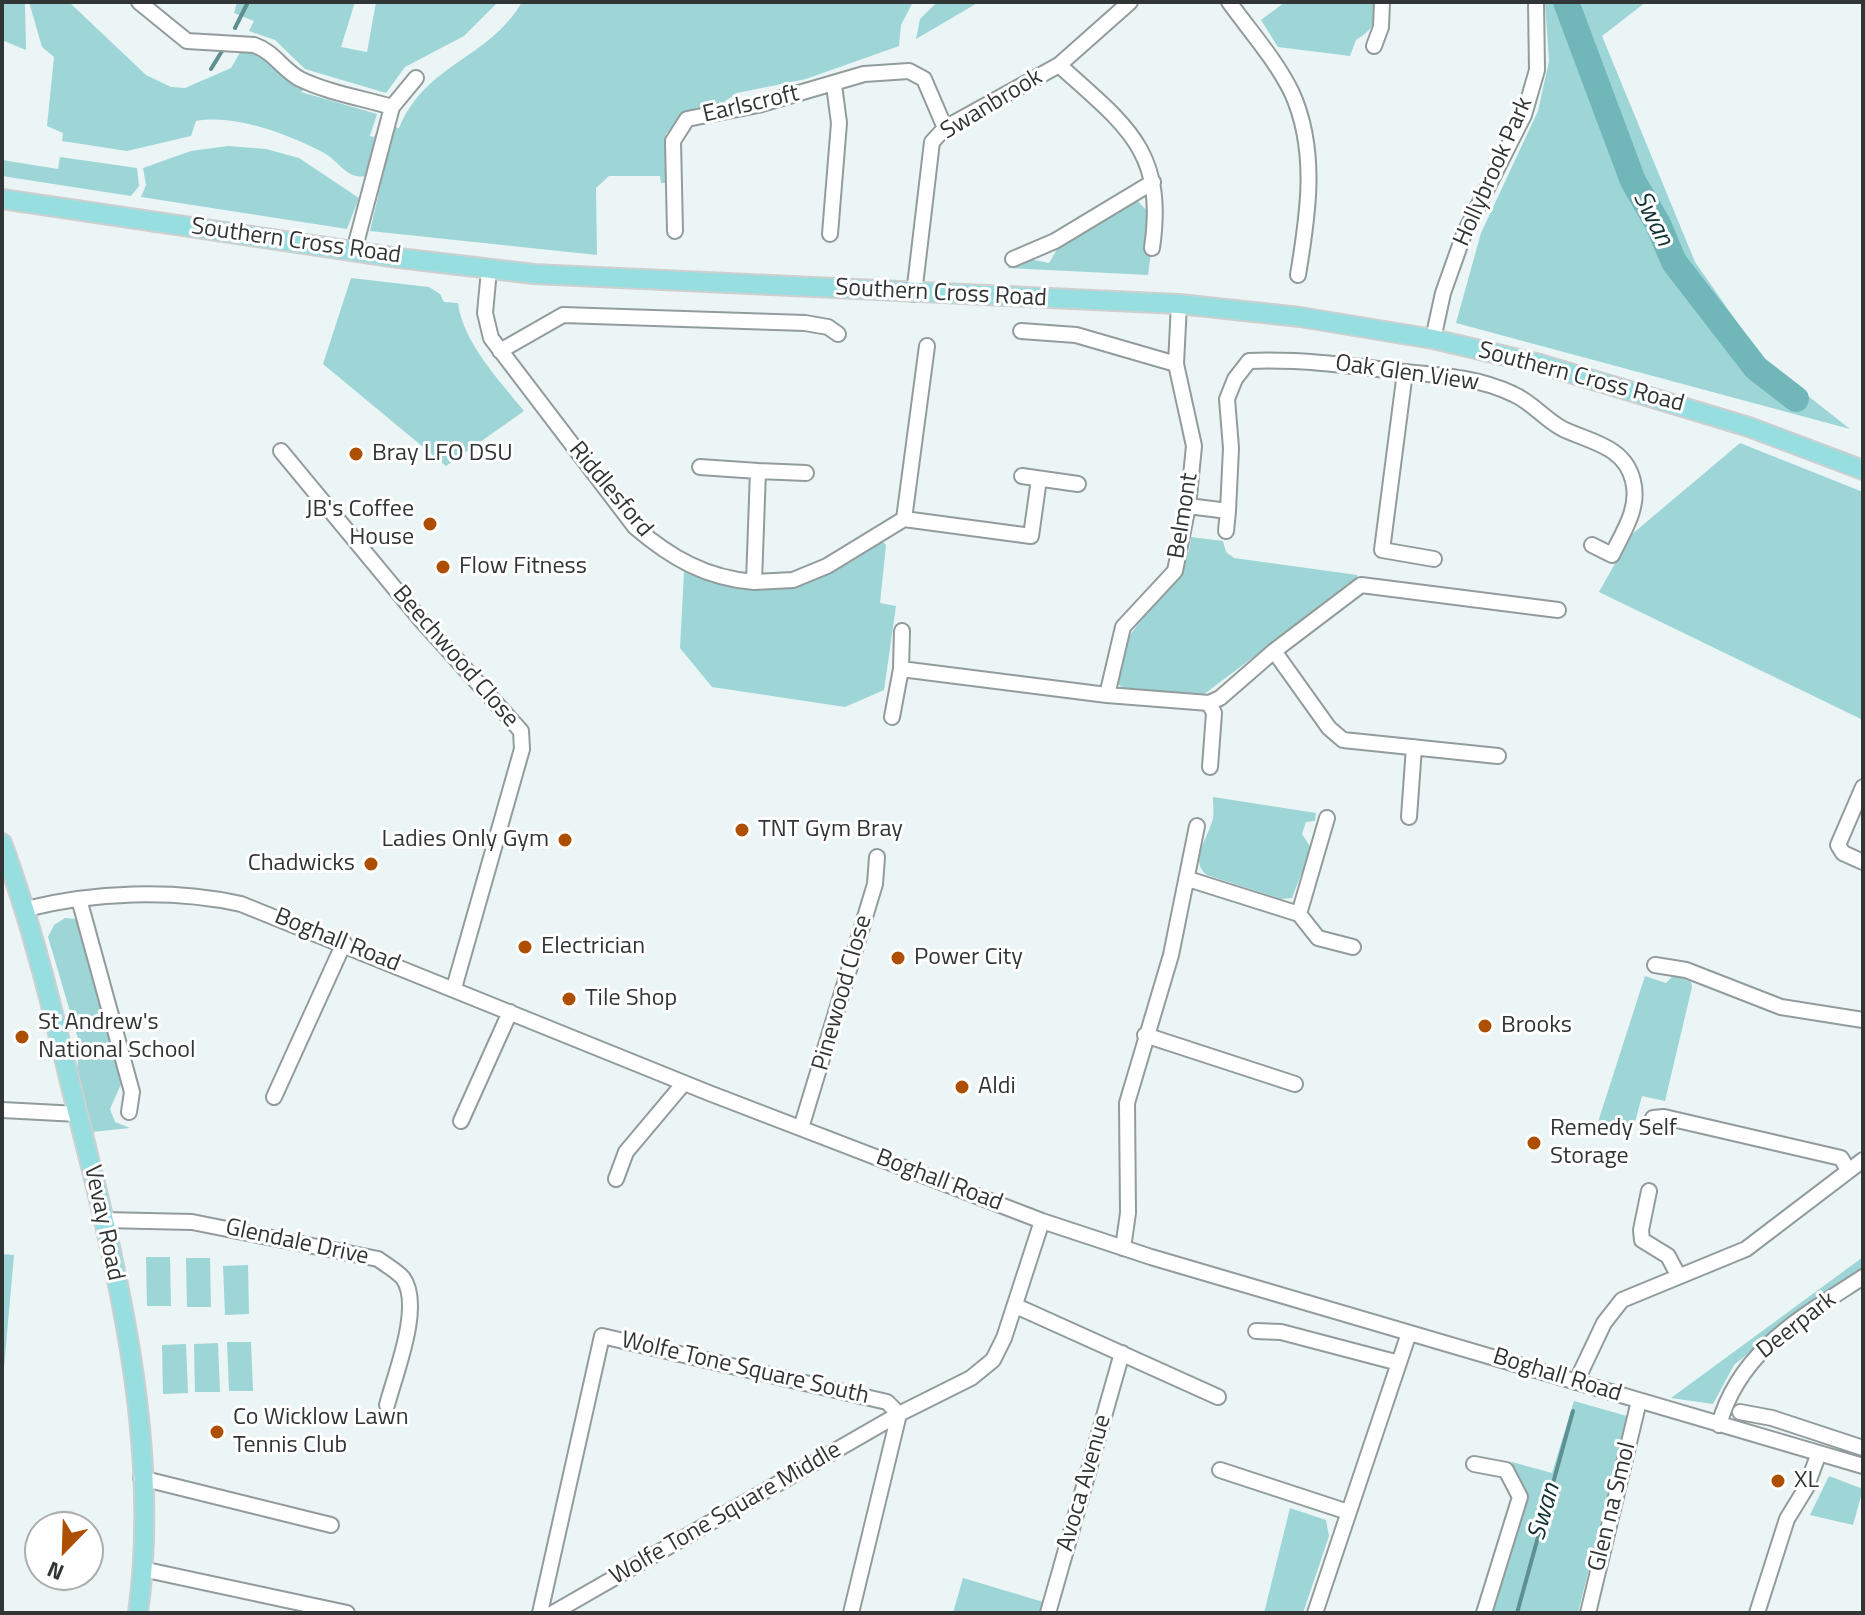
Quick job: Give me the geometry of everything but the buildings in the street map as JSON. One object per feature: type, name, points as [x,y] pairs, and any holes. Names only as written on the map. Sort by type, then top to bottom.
[{"type":"main road","name":"Southern Cross Road","points":[[2,199],[489,270],[914,294],[1179,304],[1300,317],[1433,339],[1540,364],[1686,406],[1863,470]]},
{"type":"main road","name":"Vevay Road","points":[[2,843],[26,909],[78,1114],[133,1371],[145,1534],[138,1613]]},
{"type":"street","points":[[139,2],[187,41],[263,48],[296,77],[317,87],[392,107]]},
{"type":"street","name":"Swanbrook","points":[[914,294],[932,142],[945,128],[1059,65],[1130,2]]},
{"type":"street","points":[[1229,2],[1278,70],[1292,94],[1305,132],[1309,170],[1298,275]]},
{"type":"street","points":[[1374,46],[1381,27],[1382,2]]},
{"type":"street","name":"Hollybrook Park","points":[[1433,339],[1443,293],[1464,234],[1524,115],[1537,70],[1536,2]]},
{"type":"street","name":"Swanbrook","points":[[1059,65],[1123,124],[1149,165],[1157,213],[1152,248]]},
{"type":"street","name":"Earlscroft","points":[[675,231],[673,141],[687,119],[834,85],[864,74],[909,71],[924,79],[945,128]]},
{"type":"street","points":[[354,251],[392,107],[416,78]]},
{"type":"street","points":[[830,234],[839,134],[834,85]]},
{"type":"street","points":[[1013,259],[1055,241],[1153,182]]},
{"type":"street","name":"Riddlesford","points":[[489,270],[485,313],[491,338],[635,527],[662,550],[698,570],[725,579],[754,582],[793,580],[827,566],[904,519]]},
{"type":"street","name":"Belmont","points":[[1107,695],[1123,627],[1175,571],[1188,506],[1194,446],[1176,364],[1179,304]]},
{"type":"street","points":[[500,351],[563,315],[805,323],[828,327],[838,334]]},
{"type":"street","points":[[1021,331],[1076,335],[1176,364]]},
{"type":"street","points":[[927,346],[904,519],[1031,536],[1039,479]]},
{"type":"street","name":"Oak Glen View","points":[[1226,531],[1231,448],[1227,399],[1235,379],[1249,361],[1288,359],[1447,375],[1515,394],[1562,428],[1593,439],[1618,455],[1633,481],[1633,515],[1612,555],[1592,545]]},
{"type":"street","points":[[1405,372],[1382,550],[1434,559]]},
{"type":"street","name":"Beechwood Close","points":[[281,451],[421,620],[521,731],[522,749],[454,988]]},
{"type":"street","points":[[700,467],[806,473]]},
{"type":"street","points":[[754,582],[758,471]]},
{"type":"street","points":[[1022,476],[1078,484]]},
{"type":"street","points":[[1188,506],[1228,511]]},
{"type":"street","points":[[901,669],[1107,695],[1209,703],[1220,698],[1274,651],[1361,585],[1558,610]]},
{"type":"street","points":[[892,717],[901,669],[902,631]]},
{"type":"street","points":[[1274,651],[1329,728],[1343,740],[1498,756]]},
{"type":"street","points":[[1209,703],[1214,713],[1210,767]]},
{"type":"street","points":[[1409,817],[1414,789],[1414,747]]},
{"type":"street","points":[[1863,787],[1838,845],[1843,853],[1863,862]]},
{"type":"street","points":[[1299,914],[1327,818]]},
{"type":"street","points":[[1123,1248],[1128,1227],[1127,1103],[1171,955],[1197,826]]},
{"type":"street","name":"Pinewood Close","points":[[801,1128],[875,884],[877,857]]},
{"type":"street","points":[[1188,879],[1299,914],[1318,938],[1353,947]]},
{"type":"street","name":"Boghall Road","points":[[26,909],[79,899],[183,896],[222,900],[344,943],[684,1083],[1042,1221],[1123,1248],[1863,1466]]},
{"type":"street","points":[[79,899],[132,1092],[129,1112]]},
{"type":"street","points":[[274,1097],[344,943]]},
{"type":"street","points":[[1655,965],[1686,970],[1781,1007],[1863,1020]]},
{"type":"street","points":[[461,1121],[510,1012]]},
{"type":"street","points":[[1145,1035],[1295,1084]]},
{"type":"street","points":[[616,1179],[626,1152],[684,1083]]},
{"type":"street","points":[[2,1110],[78,1114]]},
{"type":"street","points":[[1653,1118],[1664,1117],[1841,1158],[1848,1170]]},
{"type":"street","points":[[1576,1382],[1616,1306],[1678,1275],[1746,1249],[1863,1160]]},
{"type":"street","points":[[1649,1191],[1641,1230],[1642,1240],[1668,1256],[1678,1275]]},
{"type":"street","name":"Glendale Drive","points":[[103,1220],[192,1222],[378,1259],[402,1276],[410,1293],[404,1346],[387,1405]]},
{"type":"street","name":"Wolfe Tone Square Middle","points":[[553,1613],[899,1414],[971,1378],[993,1360],[1016,1306],[1042,1221]]},
{"type":"street","name":"Deerpark","points":[[1719,1425],[1729,1395],[1745,1367],[1783,1333],[1863,1277]]},
{"type":"street","points":[[1016,1306],[1218,1397]]},
{"type":"street","points":[[1256,1331],[1281,1332],[1399,1363]]},
{"type":"street","points":[[1315,1613],[1409,1333]]},
{"type":"street","name":"Wolfe Tone Square South","points":[[540,1613],[602,1336],[887,1402],[899,1414]]},
{"type":"street","name":"Avoca Avenue","points":[[1048,1613],[1122,1353]]},
{"type":"street","name":"Glen na Smol","points":[[1588,1613],[1639,1401]]},
{"type":"street","points":[[1740,1412],[1772,1418],[1863,1448]]},
{"type":"street","points":[[851,1613],[899,1414]]},
{"type":"street","points":[[1757,1613],[1787,1519],[1806,1488],[1819,1453]]},
{"type":"street","points":[[1474,1464],[1506,1470],[1520,1497],[1484,1613]]},
{"type":"street","points":[[1220,1470],[1348,1512]]},
{"type":"street","points":[[141,1478],[331,1525]]},
{"type":"street","points":[[142,1569],[347,1613]]},
{"type":"shaded area","points":[[2,2],[25,2],[26,50],[2,40]]},
{"type":"shaded area","points":[[29,2],[69,2],[146,75],[171,87],[185,88],[231,68],[242,49],[260,55],[304,89],[301,92],[377,114],[370,136],[374,137],[381,123],[366,176],[348,173],[329,156],[294,139],[261,127],[227,120],[196,121],[191,136],[127,151],[62,141],[63,133],[47,126],[54,57],[42,47]]},
{"type":"shaded area","points":[[237,2],[355,2],[341,47],[367,52],[376,2],[498,2],[464,36],[405,67],[386,93],[305,69],[275,40],[249,31],[254,21],[234,13]]},
{"type":"shaded area","points":[[522,2],[913,2],[901,25],[899,46],[806,79],[737,93],[718,106],[684,113],[666,134],[667,183],[661,183],[660,176],[609,176],[596,188],[597,255],[370,231],[394,127],[399,128],[425,89],[492,37]]},
{"type":"shaded area","points":[[937,2],[979,2],[916,39],[920,19]]},
{"type":"shaded area","points":[[1285,2],[1376,2],[1373,24],[1356,40],[1350,56],[1278,47],[1261,20]]},
{"type":"shaded area","points":[[1545,2],[1646,2],[1602,36],[1695,262],[1765,362],[1850,429],[1456,323],[1481,233],[1538,111],[1549,61]]},
{"type":"shaded area","points":[[228,146],[266,149],[299,158],[359,198],[347,229],[141,197],[146,185],[143,168],[191,151]]},
{"type":"shaded area","points":[[60,157],[137,168],[139,186],[131,196],[2,176],[2,160],[58,169]]},
{"type":"shaded area","points":[[1138,201],[1149,213],[1144,252],[1151,253],[1148,275],[1007,268],[1030,259],[1049,263],[1059,246]]},
{"type":"shaded area","points":[[351,278],[429,287],[440,294],[444,302],[458,303],[461,318],[475,347],[524,411],[446,466],[323,364]]},
{"type":"shaded area","points":[[1740,443],[1863,492],[1863,720],[1599,592],[1631,535]]},
{"type":"shaded area","points":[[1191,537],[1223,541],[1226,552],[1234,558],[1357,575],[1356,584],[1342,590],[1203,695],[1158,697],[1124,688],[1116,683],[1118,662],[1126,643],[1177,576],[1187,558]]},
{"type":"shaded area","points":[[882,541],[886,545],[880,603],[896,606],[884,690],[845,707],[712,687],[680,648],[684,572],[737,587],[787,586],[835,570]]},
{"type":"shaded area","points":[[1213,797],[1316,813],[1315,821],[1306,822],[1302,834],[1311,848],[1292,898],[1281,899],[1207,875],[1202,869],[1199,856],[1213,818]]},
{"type":"shaded area","points":[[65,918],[76,919],[82,930],[122,1082],[110,1109],[115,1122],[130,1128],[92,1132],[77,1073],[79,1042],[48,937],[54,925]]},
{"type":"shaded area","points":[[1674,975],[1691,982],[1692,987],[1665,1101],[1642,1096],[1633,1130],[1598,1122],[1645,976],[1666,983]]},
{"type":"shaded area","points":[[2,1254],[14,1255],[2,1390]]},
{"type":"shaded area","points":[[146,1257],[170,1257],[171,1306],[147,1306]]},
{"type":"shaded area","points":[[1863,1257],[1863,1267],[1780,1327],[1734,1365],[1713,1404],[1671,1398]]},
{"type":"shaded area","points":[[186,1258],[210,1258],[211,1307],[187,1307]]},
{"type":"shaded area","points":[[248,1265],[249,1314],[225,1315],[223,1266]]},
{"type":"shaded area","points":[[227,1342],[251,1342],[253,1391],[229,1391]]},
{"type":"shaded area","points":[[218,1343],[220,1392],[195,1392],[194,1344]]},
{"type":"shaded area","points":[[186,1344],[188,1393],[163,1394],[162,1345]]},
{"type":"shaded area","points":[[1574,1401],[1627,1416],[1578,1613],[1489,1613],[1522,1486],[1511,1466],[1512,1462],[1552,1473]]},
{"type":"shaded area","points":[[1829,1476],[1863,1489],[1853,1525],[1810,1515]]},
{"type":"shaded area","points":[[1290,1508],[1326,1520],[1329,1536],[1303,1613],[1264,1613]]},
{"type":"shaded area","points":[[963,1578],[1050,1604],[1055,1613],[953,1613]]},
{"type":"waterway","points":[[235,28],[248,2]]},
{"type":"waterway","name":"Swan","points":[[1566,2],[1633,181],[1658,224],[1674,262],[1756,368],[1796,399]]},
{"type":"waterway","points":[[211,69],[222,51]]},
{"type":"waterway","name":"Swan","points":[[1517,1613],[1573,1411]]},
{"type":"place","name":"Bray LFO DSU","points":[[356,454]]},
{"type":"place","name":"JB's Coffee House","points":[[430,524]]},
{"type":"place","name":"Flow Fitness","points":[[443,567]]},
{"type":"place","name":"TNT Gym Bray","points":[[742,830]]},
{"type":"place","name":"Ladies Only Gym","points":[[565,840]]},
{"type":"place","name":"Chadwicks","points":[[371,864]]},
{"type":"place","name":"Electrician","points":[[525,947]]},
{"type":"place","name":"Power City","points":[[898,958]]},
{"type":"place","name":"Tile Shop","points":[[569,999]]},
{"type":"place","name":"Brooks","points":[[1485,1026]]},
{"type":"place","name":"St Andrew's National School","points":[[22,1037]]},
{"type":"place","name":"Aldi","points":[[962,1087]]},
{"type":"place","name":"Remedy Self Storage","points":[[1534,1143]]},
{"type":"place","name":"Co Wicklow Lawn Tennis Club","points":[[217,1432]]},
{"type":"place","name":"XL","points":[[1778,1481]]}]
